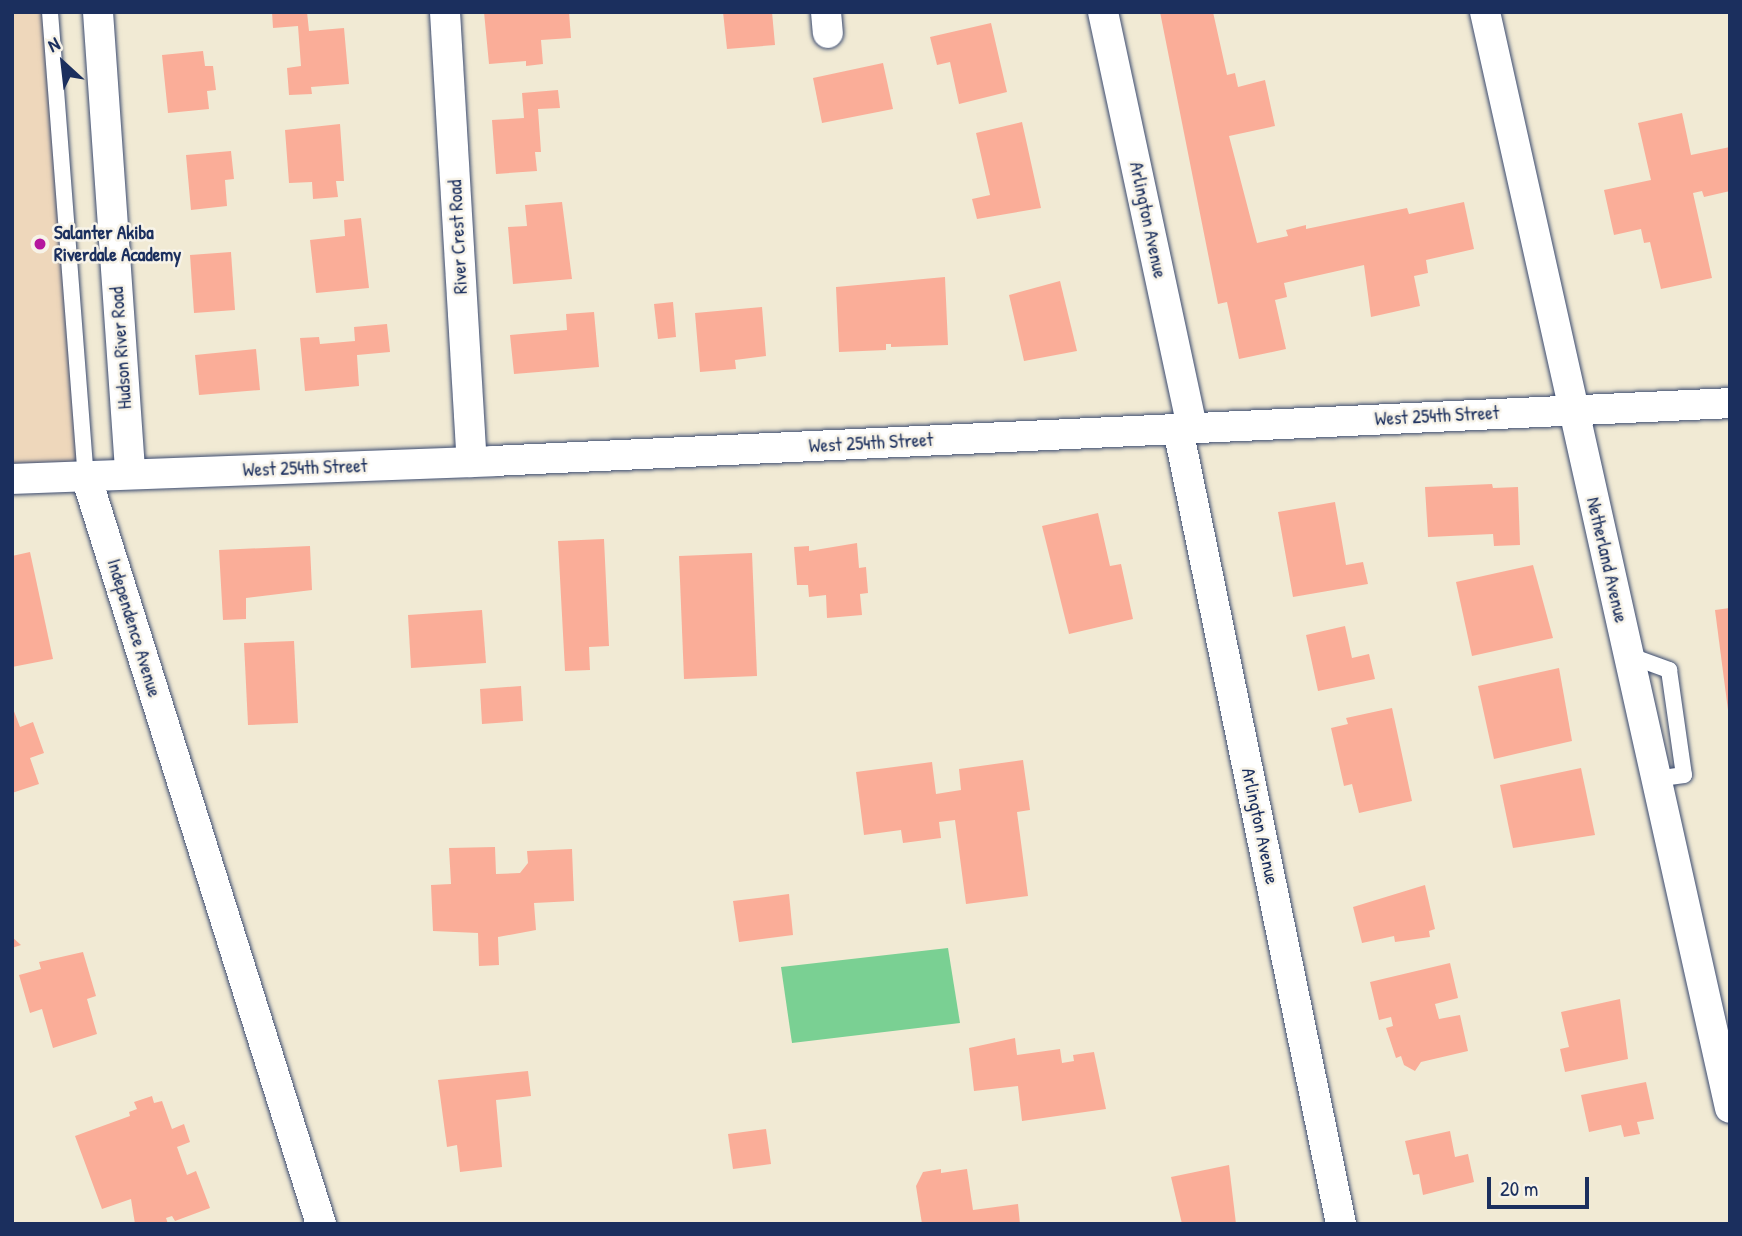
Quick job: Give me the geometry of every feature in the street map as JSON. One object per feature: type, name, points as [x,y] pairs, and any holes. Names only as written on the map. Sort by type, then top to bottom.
[{"type":"street","name":"Hudson River Road","points":[[98,12],[130,474]]},
{"type":"street","name":"River Crest Road","points":[[445,12],[472,462]]},
{"type":"street","name":"Arlington Avenue","points":[[1103,12],[1341,1224]]},
{"type":"street","name":"Netherland Avenue","points":[[1485,12],[1730,1108]]},
{"type":"street","name":"West 254th Street","points":[[12,479],[472,462],[1730,402]]},
{"type":"street","name":"Independence Avenue","points":[[86,476],[321,1224]]},
{"type":"lane","name":"Independence Avenue","points":[[50,12],[86,476]]},
{"type":"shaded area","name":"Salanter Akiba Riverdale Academy","points":[[12,12],[50,12],[86,476],[12,479]]},
{"type":"green space","points":[[948,948],[960,1023],[792,1043],[781,967]]},
{"type":"building","points":[[272,12],[307,12],[309,31],[344,28],[349,84],[311,87],[312,94],[289,95],[287,68],[301,66],[298,26],[273,28]]},
{"type":"building","points":[[484,12],[569,12],[571,38],[541,40],[543,64],[526,66],[526,61],[489,64]]},
{"type":"building","points":[[723,12],[772,12],[775,45],[727,49]]},
{"type":"building","points":[[1160,12],[1213,12],[1227,75],[1235,73],[1238,87],[1265,80],[1275,126],[1229,136],[1257,243],[1288,236],[1286,230],[1306,225],[1306,229],[1407,208],[1409,214],[1464,202],[1474,249],[1426,260],[1428,273],[1414,276],[1420,306],[1371,317],[1364,265],[1284,283],[1287,297],[1275,300],[1286,349],[1239,359],[1227,302],[1218,304]]},
{"type":"building","points":[[991,23],[1007,92],[959,104],[950,62],[937,65],[930,37]]},
{"type":"building","points":[[203,51],[205,66],[213,66],[216,90],[207,91],[209,109],[168,113],[162,55]]},
{"type":"building","points":[[883,63],[893,109],[822,123],[813,78]]},
{"type":"building","points":[[558,90],[560,108],[538,109],[541,152],[535,152],[537,171],[496,174],[492,120],[524,118],[522,93]]},
{"type":"building","points":[[1682,113],[1691,155],[1730,147],[1730,191],[1704,197],[1702,191],[1693,193],[1712,278],[1661,289],[1650,242],[1644,243],[1641,229],[1614,235],[1604,190],[1651,180],[1638,123]]},
{"type":"building","points":[[1022,122],[1041,208],[977,219],[972,199],[990,195],[976,133]]},
{"type":"building","points":[[340,124],[344,181],[336,181],[338,197],[313,199],[312,182],[289,183],[285,130]]},
{"type":"building","points":[[231,151],[234,179],[225,180],[227,206],[191,210],[186,155]]},
{"type":"building","points":[[562,202],[572,279],[513,284],[508,227],[527,226],[525,205]]},
{"type":"building","points":[[361,218],[369,288],[316,293],[310,240],[345,236],[344,220]]},
{"type":"building","points":[[231,252],[235,310],[194,313],[190,255]]},
{"type":"building","points":[[945,277],[948,345],[891,347],[891,344],[886,344],[886,350],[839,352],[836,287]]},
{"type":"building","points":[[1060,281],[1077,351],[1024,361],[1009,295]]},
{"type":"building","points":[[673,302],[676,337],[658,339],[654,304]]},
{"type":"building","points":[[762,307],[766,356],[735,360],[736,369],[700,372],[695,313]]},
{"type":"building","points":[[594,312],[599,367],[514,374],[510,335],[567,330],[566,314]]},
{"type":"building","points":[[387,324],[390,352],[357,355],[359,386],[305,391],[300,338],[319,337],[320,344],[355,341],[354,327]]},
{"type":"building","points":[[256,349],[260,390],[199,395],[195,355]]},
{"type":"building","points":[[1492,484],[1493,488],[1518,487],[1520,545],[1494,546],[1493,534],[1428,537],[1425,487]]},
{"type":"building","points":[[1335,502],[1346,565],[1363,562],[1368,584],[1293,597],[1278,512]]},
{"type":"building","points":[[1098,513],[1110,566],[1121,564],[1133,619],[1069,634],[1042,526]]},
{"type":"building","points":[[604,539],[609,646],[589,647],[590,670],[565,671],[558,541]]},
{"type":"building","points":[[857,543],[859,568],[866,567],[868,593],[860,594],[862,615],[827,618],[826,595],[809,597],[808,585],[797,585],[794,547],[809,546],[809,551]]},
{"type":"building","points":[[310,546],[312,590],[246,598],[246,619],[223,620],[219,550]]},
{"type":"building","points":[[30,552],[53,659],[12,667],[12,556]]},
{"type":"building","points":[[752,553],[757,676],[684,679],[679,556]]},
{"type":"building","points":[[1533,565],[1553,638],[1472,656],[1456,582]]},
{"type":"building","points":[[1730,608],[1730,710],[1728,710],[1715,610]]},
{"type":"building","points":[[482,610],[486,663],[411,668],[408,615]]},
{"type":"building","points":[[1345,626],[1352,658],[1369,654],[1375,679],[1318,691],[1306,635]]},
{"type":"building","points":[[294,641],[298,723],[248,725],[244,643]]},
{"type":"building","points":[[1559,668],[1572,741],[1494,759],[1478,686]]},
{"type":"building","points":[[521,686],[523,721],[482,724],[480,689]]},
{"type":"building","points":[[12,706],[20,727],[33,722],[44,753],[30,758],[39,784],[12,793]]},
{"type":"building","points":[[1392,708],[1412,801],[1359,813],[1352,784],[1344,786],[1331,728],[1348,724],[1346,718]]},
{"type":"building","points":[[1023,760],[1030,810],[1017,812],[1028,896],[966,904],[955,820],[939,822],[941,838],[903,843],[901,830],[864,835],[856,772],[932,762],[936,794],[961,790],[959,769]]},
{"type":"building","points":[[1581,768],[1595,835],[1513,848],[1500,785]]},
{"type":"building","points":[[495,847],[496,874],[520,873],[528,863],[527,851],[572,849],[574,901],[534,903],[536,930],[498,937],[499,965],[479,966],[478,933],[433,931],[431,885],[451,884],[449,848]]},
{"type":"building","points":[[1425,885],[1435,929],[1429,931],[1430,937],[1395,942],[1394,936],[1362,943],[1353,907]]},
{"type":"building","points":[[789,894],[793,935],[739,942],[733,901]]},
{"type":"building","points":[[12,937],[21,945],[12,948]]},
{"type":"building","points":[[83,952],[96,996],[87,999],[97,1034],[53,1048],[42,1009],[30,1013],[19,975],[41,969],[39,962]]},
{"type":"building","points":[[1450,963],[1458,998],[1435,1004],[1439,1019],[1460,1015],[1468,1051],[1421,1062],[1415,1071],[1404,1065],[1401,1056],[1396,1058],[1386,1028],[1393,1026],[1391,1017],[1379,1020],[1370,982]]},
{"type":"building","points":[[1620,999],[1628,1059],[1565,1072],[1560,1049],[1569,1047],[1561,1012]]},
{"type":"building","points":[[1015,1038],[1017,1055],[1060,1049],[1062,1063],[1074,1061],[1073,1055],[1094,1052],[1106,1109],[1022,1121],[1018,1086],[974,1091],[969,1048]]},
{"type":"building","points":[[528,1071],[531,1096],[496,1100],[502,1167],[460,1172],[457,1145],[447,1147],[438,1080]]},
{"type":"building","points":[[1646,1082],[1654,1119],[1637,1122],[1640,1134],[1624,1137],[1621,1125],[1589,1132],[1581,1095]]},
{"type":"building","points":[[152,1096],[154,1103],[162,1101],[172,1129],[184,1124],[190,1142],[177,1147],[187,1175],[196,1171],[210,1208],[175,1221],[172,1216],[166,1218],[168,1224],[135,1224],[131,1199],[102,1209],[75,1136],[130,1116],[129,1112],[137,1109],[134,1102]]},
{"type":"building","points":[[766,1129],[771,1164],[733,1169],[728,1134]]},
{"type":"building","points":[[1450,1131],[1455,1157],[1468,1154],[1474,1182],[1423,1195],[1419,1174],[1413,1175],[1405,1141]]},
{"type":"building","points":[[1229,1165],[1236,1224],[1182,1224],[1171,1177]]},
{"type":"building","points":[[941,1169],[941,1173],[967,1169],[973,1210],[1018,1204],[1020,1224],[922,1224],[916,1186],[923,1172]]},
{"type":"place","name":"Salanter Akiba Riverdale Academy","points":[[40,244]]}]
